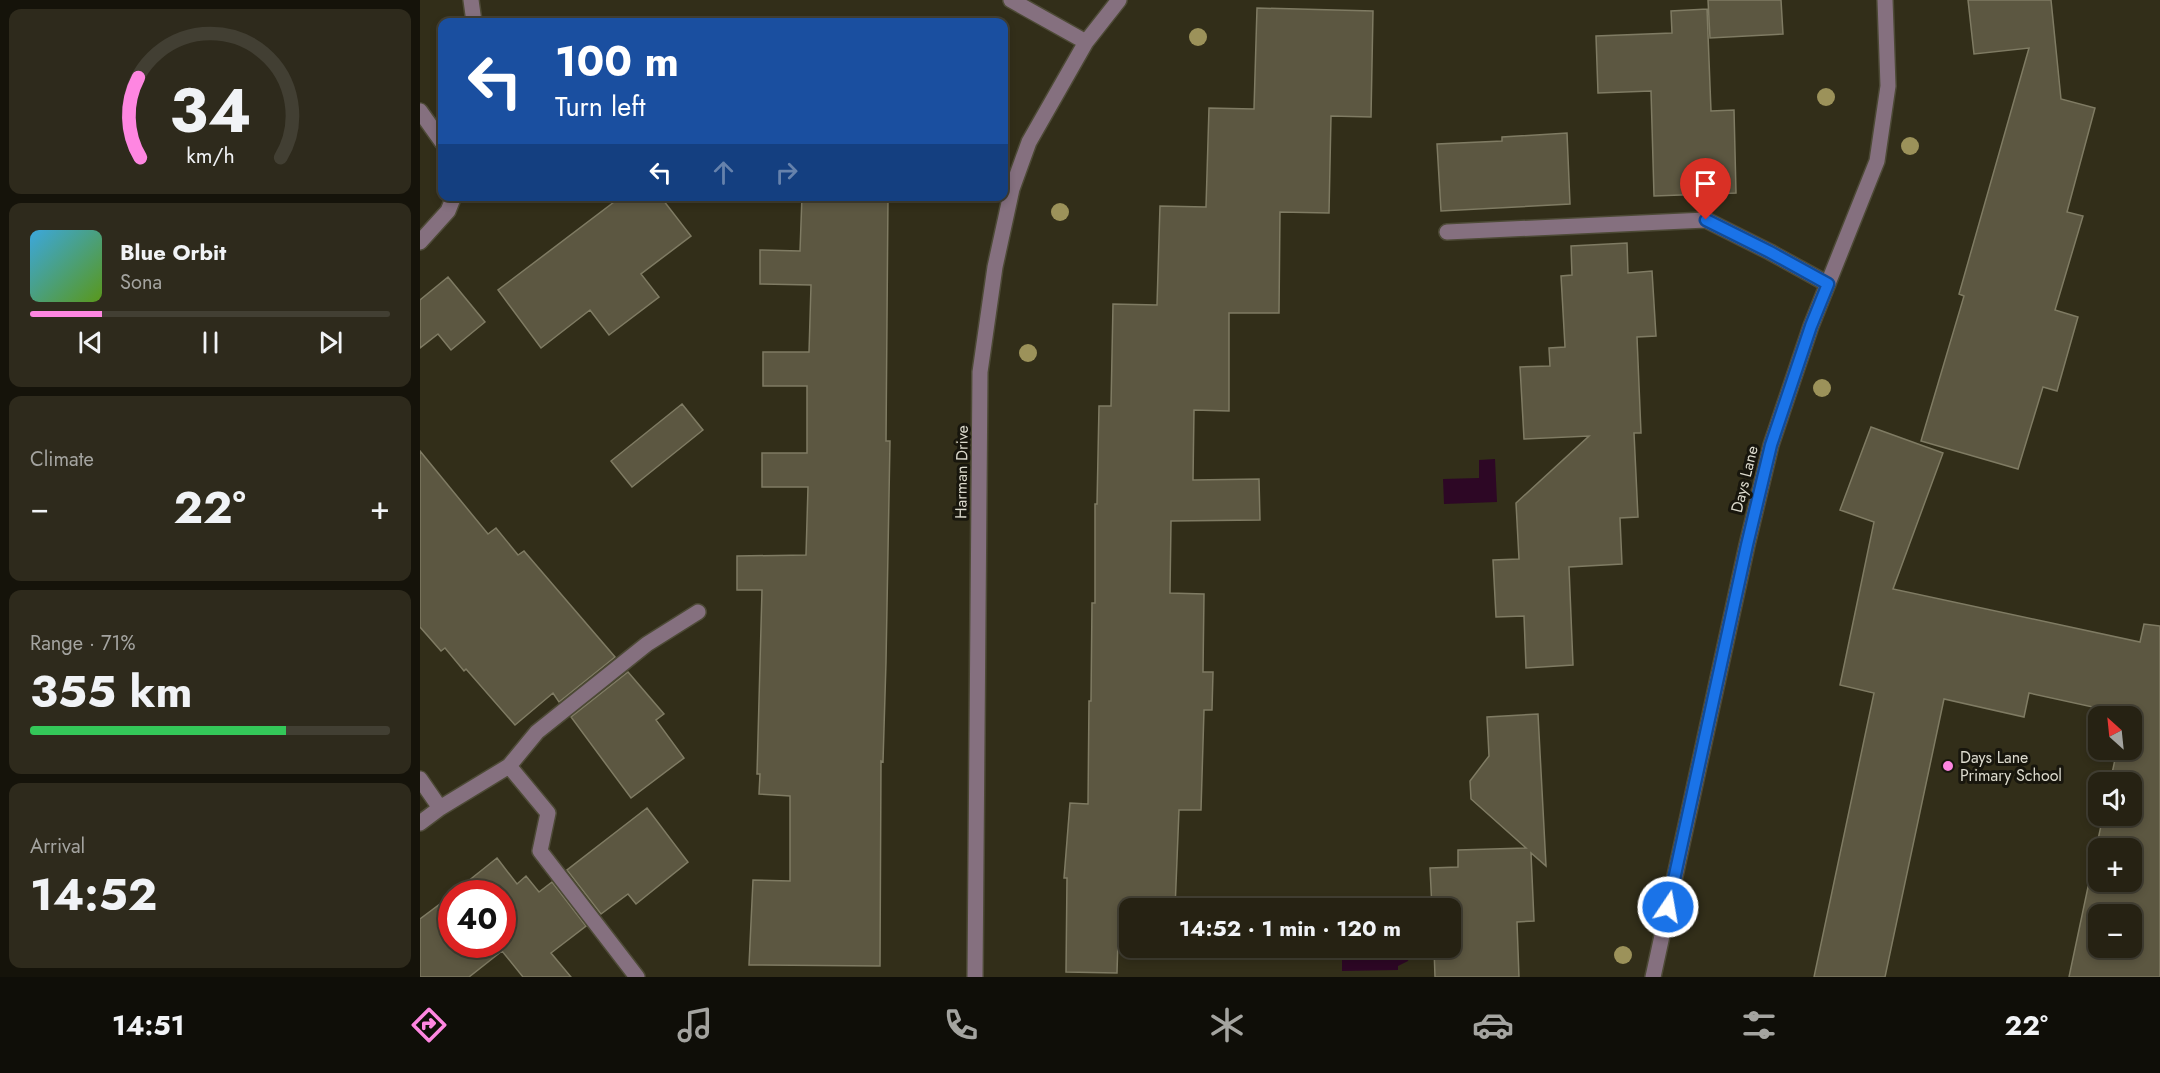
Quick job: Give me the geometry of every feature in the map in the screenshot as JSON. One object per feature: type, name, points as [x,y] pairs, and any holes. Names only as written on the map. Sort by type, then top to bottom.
[{"type":"street","points":[[471,0],[473,18]]},
{"type":"street","points":[[1011,0],[1086,42]]},
{"type":"street","name":"Harman Drive","points":[[975,977],[980,372],[985,328],[995,267],[1018,171],[1029,142],[1086,42],[1119,0]]},
{"type":"street","name":"Days Lane","points":[[1653,977],[1771,445],[1811,326],[1877,161],[1888,86],[1885,0]]},
{"type":"street","points":[[420,111],[438,136]]},
{"type":"street","points":[[420,242],[448,210],[452,201]]},
{"type":"street","points":[[1447,232],[1706,220],[1828,284]]},
{"type":"street","points":[[420,824],[440,808],[509,766],[537,732],[647,644],[698,612]]},
{"type":"street","points":[[509,766],[548,813],[540,851],[637,977]]},
{"type":"street","points":[[420,779],[440,808]]},
{"type":"shaded area","points":[[1495,459],[1497,502],[1444,504],[1443,479],[1479,478],[1479,460]]},
{"type":"shaded area","points":[[1342,958],[1408,958],[1408,961],[1398,966],[1398,970],[1342,971]]},
{"type":"building","points":[[1708,0],[1781,0],[1783,34],[1710,38]]},
{"type":"building","points":[[1968,0],[2051,0],[2061,99],[2095,108],[2067,212],[2083,216],[2055,310],[2078,317],[2057,391],[2043,387],[2018,469],[1921,441],[1964,296],[1959,294],[2029,48],[1974,54]]},
{"type":"building","points":[[1257,8],[1373,11],[1371,117],[1331,116],[1329,213],[1280,212],[1279,313],[1229,313],[1229,411],[1194,410],[1193,480],[1259,479],[1260,520],[1171,521],[1170,593],[1204,594],[1203,672],[1213,672],[1212,710],[1204,710],[1201,810],[1179,810],[1175,898],[1119,898],[1117,973],[1066,972],[1067,878],[1064,878],[1070,803],[1088,804],[1089,701],[1091,701],[1092,603],[1095,603],[1095,504],[1097,504],[1099,406],[1111,406],[1113,304],[1157,305],[1160,206],[1206,207],[1209,108],[1254,109]]},
{"type":"building","points":[[1707,9],[1711,111],[1734,110],[1736,193],[1654,196],[1651,91],[1598,93],[1596,36],[1672,33],[1671,11]]},
{"type":"building","points":[[1567,133],[1570,204],[1441,211],[1437,144],[1502,141],[1502,137]]},
{"type":"building","points":[[615,201],[664,201],[691,236],[641,274],[659,297],[609,335],[590,310],[541,348],[498,290]]},
{"type":"building","points":[[802,201],[888,201],[886,441],[890,441],[883,762],[881,761],[880,966],[749,965],[753,880],[790,881],[790,796],[759,794],[760,774],[757,774],[762,590],[737,590],[737,556],[806,555],[808,487],[762,487],[762,453],[807,453],[807,386],[763,386],[763,352],[809,352],[811,285],[760,284],[760,250],[800,251]]},
{"type":"building","points":[[1627,243],[1628,273],[1652,271],[1656,336],[1637,337],[1641,433],[1634,433],[1638,517],[1620,518],[1622,564],[1569,567],[1573,665],[1526,668],[1524,616],[1496,617],[1493,560],[1519,559],[1516,503],[1589,436],[1524,439],[1520,367],[1550,366],[1549,348],[1565,347],[1561,276],[1572,275],[1571,246]]},
{"type":"building","points":[[448,277],[485,322],[451,350],[438,334],[420,348],[420,300]]},
{"type":"building","points":[[682,404],[703,430],[632,487],[611,461]]},
{"type":"building","points":[[1871,427],[1943,453],[1893,589],[2140,642],[2144,624],[2160,626],[2160,977],[2069,977],[2088,887],[2088,892],[2142,892],[2142,838],[2098,838],[2101,826],[2142,826],[2142,772],[2112,772],[2115,760],[2142,760],[2142,706],[2088,706],[2029,693],[2024,717],[1944,699],[1885,977],[1814,977],[1874,693],[1840,685],[1874,522],[1840,510]]},
{"type":"building","points":[[420,451],[488,534],[496,528],[518,555],[524,551],[615,657],[559,702],[553,693],[515,725],[466,669],[464,671],[445,648],[441,651],[420,627]]},
{"type":"building","points":[[628,672],[664,714],[656,720],[684,758],[631,798],[571,717]]},
{"type":"building","points":[[1538,714],[1546,866],[1531,853],[1534,921],[1517,922],[1519,977],[1435,977],[1434,958],[1461,958],[1461,898],[1431,898],[1430,868],[1458,867],[1458,850],[1526,848],[1471,799],[1470,781],[1489,756],[1487,717]]},
{"type":"building","points":[[647,808],[688,862],[636,904],[628,894],[601,914],[567,870]]},
{"type":"building","points":[[497,858],[514,880],[470,880]]},
{"type":"building","points":[[526,876],[539,892],[552,882],[586,926],[551,953],[571,977],[523,977],[508,958],[516,958],[516,883]]},
{"type":"building","points":[[438,906],[438,958],[493,958],[469,977],[420,977],[420,919]]},
{"type":"place","name":"Days Lane Primary School","points":[[1948,766]]},
{"type":"route","points":[[1668,907],[1771,445],[1791,382],[1828,284],[1706,220]]}]
